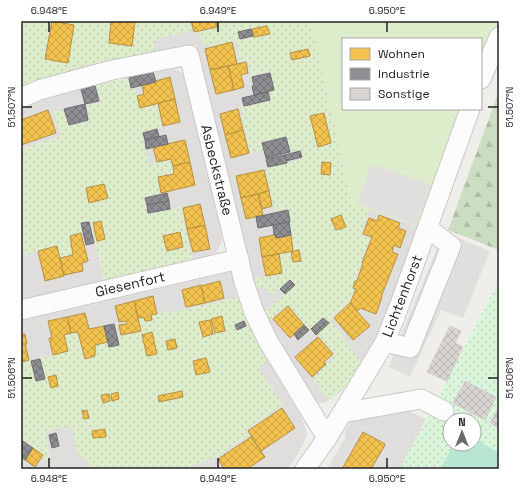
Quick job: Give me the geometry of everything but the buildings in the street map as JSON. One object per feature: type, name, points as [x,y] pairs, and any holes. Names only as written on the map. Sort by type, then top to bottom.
[{"type":"street","points":[[482,77],[499,37]]},
{"type":"street","name":"Asbeckstraße","points":[[21,98],[39,90],[112,70],[189,55],[244,282],[254,312],[268,341],[327,438]]},
{"type":"street","name":"Lichtenhorst","points":[[305,469],[327,438],[385,342],[428,228],[470,110]]},
{"type":"street","points":[[385,342],[410,348],[451,246],[428,228]]},
{"type":"street","name":"Giesenfort","points":[[21,310],[239,259]]},
{"type":"street","points":[[342,413],[421,400],[444,411]]},
{"type":"shaded area","points":[[21,21],[312,21],[351,204],[423,228],[380,335],[341,392],[326,402],[317,403],[314,401],[289,364],[255,294],[196,45],[155,55]]},
{"type":"shaded area","points":[[175,69],[182,73],[186,79],[222,237],[218,250],[212,256],[21,301],[21,110],[47,98]]},
{"type":"shaded area","points":[[372,164],[431,185],[416,225],[358,204]]},
{"type":"shaded area","points":[[449,234],[490,251],[463,318],[441,310],[410,377],[389,367],[397,344],[439,244]]},
{"type":"shaded area","points":[[231,272],[237,297],[268,361],[302,418],[307,433],[303,445],[293,462],[286,469],[21,469],[21,321]]},
{"type":"shaded area","points":[[403,408],[426,419],[400,469],[327,469],[345,438],[345,430],[352,420]]},
{"type":"green space","points":[[21,21],[189,21],[192,31],[155,39],[155,55],[21,91]]},
{"type":"green space","points":[[218,21],[311,21],[351,204],[370,209],[361,235],[370,239],[352,288],[354,289],[350,302],[333,316],[331,321],[362,363],[348,383],[330,400],[312,378],[336,355],[318,336],[309,331],[310,330],[288,305],[268,322],[263,313],[295,285],[290,279],[274,294],[268,293],[263,287],[254,288],[251,278],[283,274],[280,254],[291,252],[293,263],[301,262],[299,250],[294,250],[288,209],[275,211],[265,169],[303,159],[301,150],[291,152],[287,136],[261,142],[263,150],[250,153],[240,108],[270,100],[268,92],[275,90],[270,71],[251,76],[247,60],[241,61],[236,41],[204,47],[199,32],[219,27]]},
{"type":"green space","points":[[311,21],[499,21],[499,26],[482,63],[482,38],[342,38],[342,110],[465,110],[423,228],[351,204]]},
{"type":"green space","points":[[128,78],[130,89],[135,88],[139,108],[157,105],[162,127],[142,132],[149,164],[170,160],[173,173],[157,177],[161,193],[144,197],[148,214],[181,207],[193,262],[104,282],[90,221],[81,222],[83,232],[69,236],[73,255],[60,258],[57,246],[25,255],[21,243],[21,156],[25,155],[22,149],[61,136],[53,112],[63,110],[69,126],[90,121],[87,105],[101,102],[97,85]]},
{"type":"green space","points":[[499,91],[499,250],[448,230]]},
{"type":"green space","points":[[499,281],[499,469],[400,469]]},
{"type":"green space","points":[[237,297],[268,361],[258,368],[283,405],[246,430],[249,435],[216,457],[184,469],[96,469],[78,455],[72,426],[45,431],[50,459],[41,459],[43,455],[21,439],[21,363],[68,351],[64,335],[78,332],[84,360],[95,357],[96,345],[108,342],[109,347],[119,345],[117,337],[141,331],[138,319],[144,317],[145,321],[152,320],[151,315],[186,309]]},
{"type":"green space","points":[[482,443],[499,453],[499,469],[440,469],[450,452],[482,452]]}]
